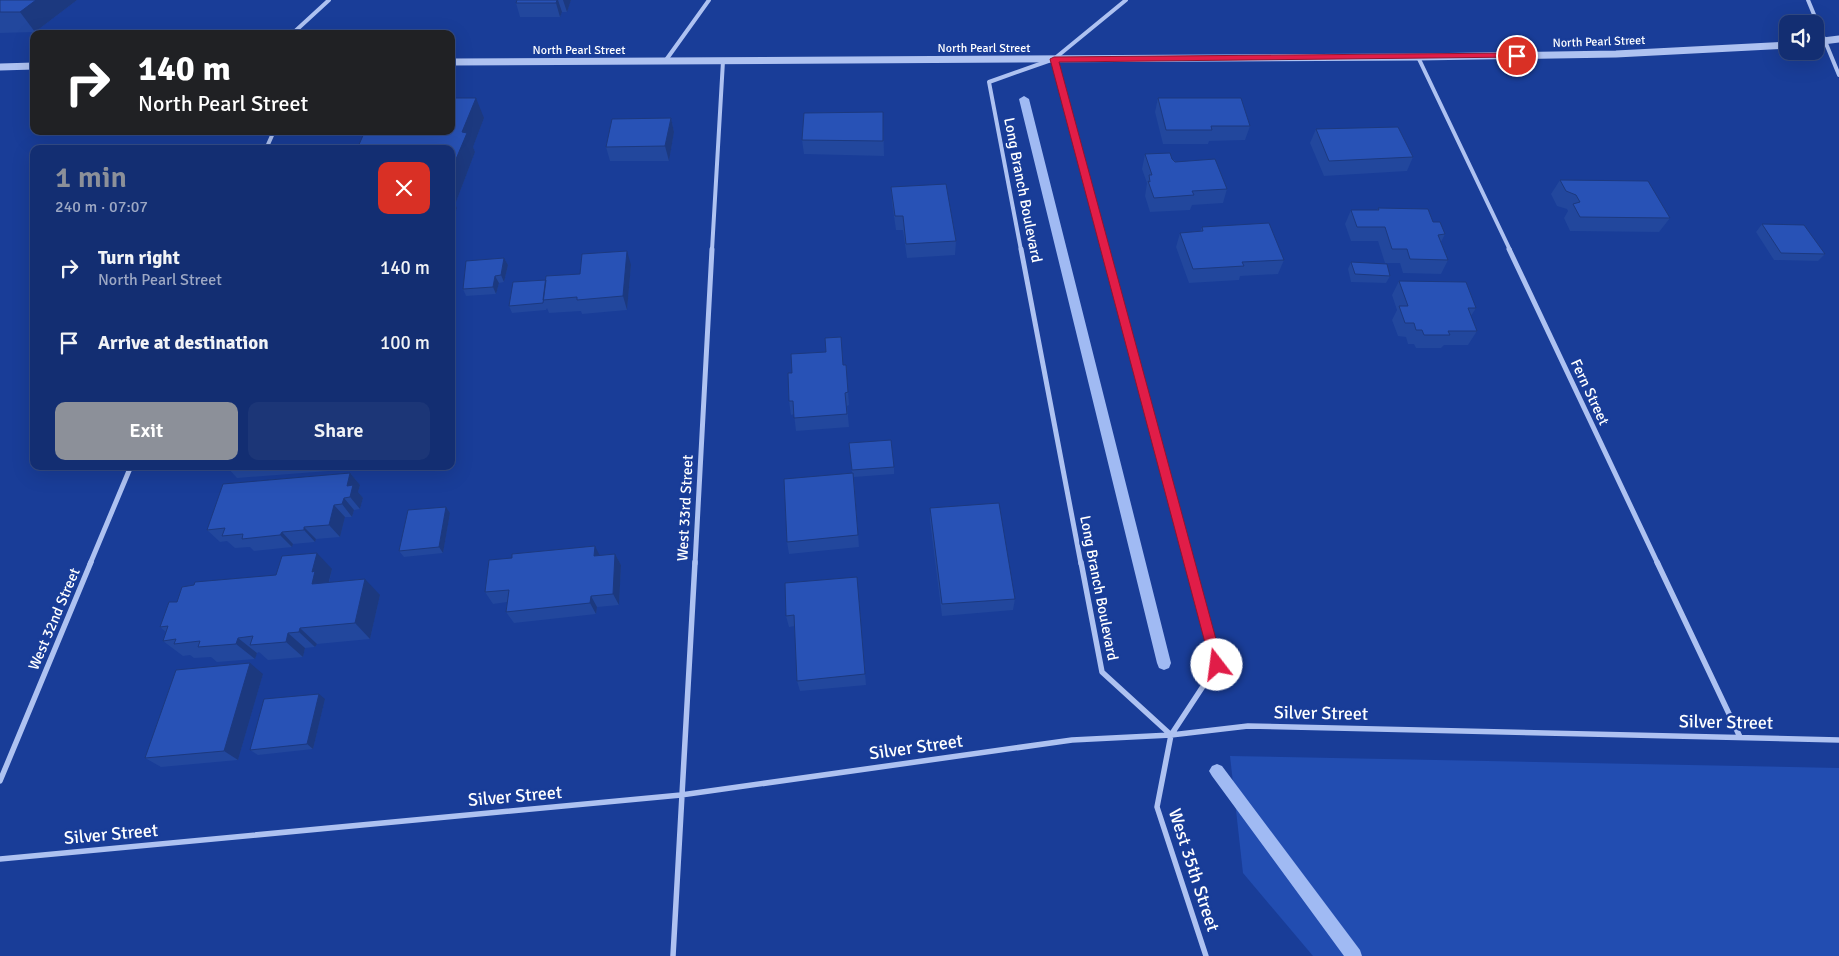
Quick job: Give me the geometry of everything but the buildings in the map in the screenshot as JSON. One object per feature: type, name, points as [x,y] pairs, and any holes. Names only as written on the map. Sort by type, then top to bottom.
[{"type":"street","points":[[296,30],[328,0]]},
{"type":"street","points":[[666,60],[709,0]]},
{"type":"street","name":"Long Branch Boulevard","points":[[1126,0],[1054,59],[989,82],[1102,672],[1171,735]]},
{"type":"street","points":[[1808,0],[1814,15]]},
{"type":"street","points":[[1839,39],[1824,41],[1839,75]]},
{"type":"street","name":"North Pearl Street","points":[[455,62],[1418,57],[1616,54],[1779,45]]},
{"type":"street","name":"Fern Street","points":[[1418,57],[1740,737]]},
{"type":"street","points":[[1054,59],[1217,665],[1171,735]]},
{"type":"street","name":"West 33rd Street","points":[[673,956],[723,61]]},
{"type":"street","points":[[0,66],[30,66]]},
{"type":"street","name":"West 32nd Street","points":[[0,781],[129,470]]},
{"type":"street","name":"Silver Street","points":[[0,859],[682,795],[1072,740],[1171,735],[1248,726],[1839,740]]},
{"type":"street","name":"West 35th Street","points":[[1171,735],[1156,807],[1206,956]]},
{"type":"shaded area","points":[[1230,756],[1839,768],[1839,956],[1313,956],[1243,873]]},
{"type":"waterway","points":[[1024,99],[1164,663]]},
{"type":"waterway","points":[[1217,771],[1354,956]]},
{"type":"route","points":[[1217,665],[1054,59],[1517,56]]}]
